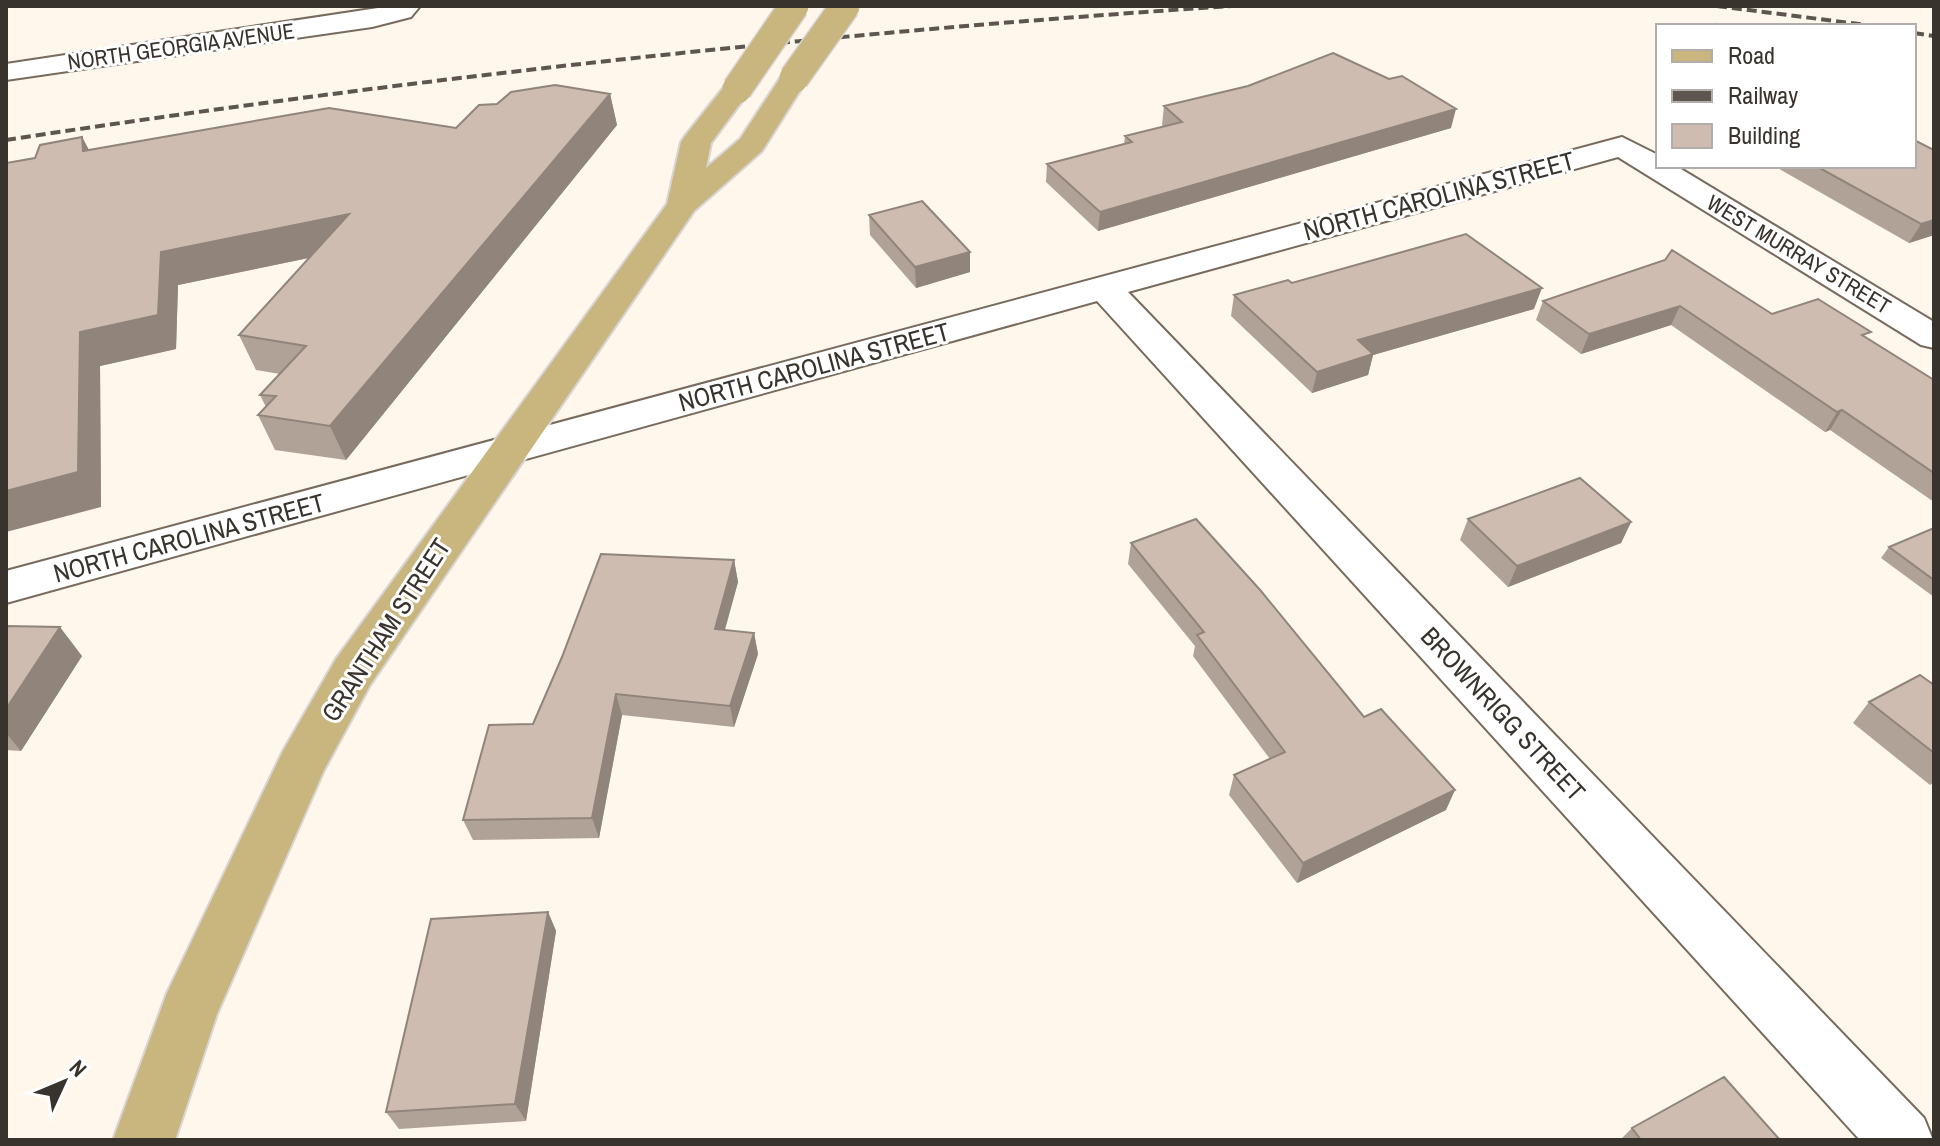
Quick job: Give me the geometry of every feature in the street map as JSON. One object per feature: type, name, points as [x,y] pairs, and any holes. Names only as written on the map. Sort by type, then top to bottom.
[{"type":"main road","name":"GRANTHAM STREET","points":[[683,204],[696,142],[794,6]]},
{"type":"main road","name":"GRANTHAM STREET","points":[[144,1140],[188,1013],[301,766],[353,672],[683,204],[751,145],[845,6]]},
{"type":"street","name":"NORTH GEORGIA AVENUE","points":[[6,72],[372,19],[405,8]]},
{"type":"street","name":"NORTH CAROLINA STREET","points":[[6,587],[1622,146]]},
{"type":"street","name":"WEST MURRAY STREET","points":[[1622,146],[1656,167]]},
{"type":"street","name":"WEST MURRAY STREET","points":[[1658,168],[1934,337]]},
{"type":"street","name":"BROWNRIGG STREET","points":[[1104,288],[1902,1140]]},
{"type":"building","points":[[1333,53],[1389,79],[1402,76],[1456,109],[1100,212],[1047,164],[1132,142],[1125,136],[1182,122],[1164,106],[1248,86]]},
{"type":"building","points":[[555,85],[610,94],[330,426],[258,415],[276,396],[260,395],[306,346],[239,335],[349,214],[161,252],[158,315],[80,332],[78,472],[6,491],[6,163],[35,158],[40,145],[82,137],[83,151],[329,108],[456,128],[479,105],[497,104],[511,92]]},
{"type":"building","points":[[1916,141],[1934,150],[1934,220],[1921,224],[1820,168],[1916,168]]},
{"type":"building","points":[[922,201],[970,252],[915,267],[869,215]]},
{"type":"building","points":[[1466,234],[1542,288],[1358,340],[1373,354],[1317,372],[1234,295],[1288,280],[1292,283]]},
{"type":"building","points":[[1672,250],[1772,314],[1818,299],[1871,332],[1862,335],[1934,380],[1934,473],[1680,306],[1589,334],[1543,301],[1665,260]]},
{"type":"building","points":[[1580,478],[1631,522],[1517,566],[1468,519]]},
{"type":"building","points":[[1196,519],[1261,591],[1364,717],[1381,709],[1455,790],[1303,863],[1234,775],[1285,752],[1197,635],[1204,632],[1131,543]]},
{"type":"building","points":[[1934,528],[1934,580],[1889,547]]},
{"type":"building","points":[[601,554],[734,560],[715,629],[754,633],[730,706],[616,694],[592,818],[463,820],[489,725],[533,724]]},
{"type":"building","points":[[6,626],[60,627],[6,709]]},
{"type":"building","points":[[1920,675],[1934,685],[1934,753],[1869,702]]},
{"type":"building","points":[[548,912],[515,1104],[386,1112],[431,919]]},
{"type":"building","points":[[1724,1077],[1780,1140],[1641,1140],[1632,1128]]},
{"type":"railway","points":[[6,140],[311,97],[618,60],[924,30],[1232,6]]},
{"type":"railway","points":[[1717,6],[1858,24]]},
{"type":"railway","points":[[1916,33],[1934,36]]}]
